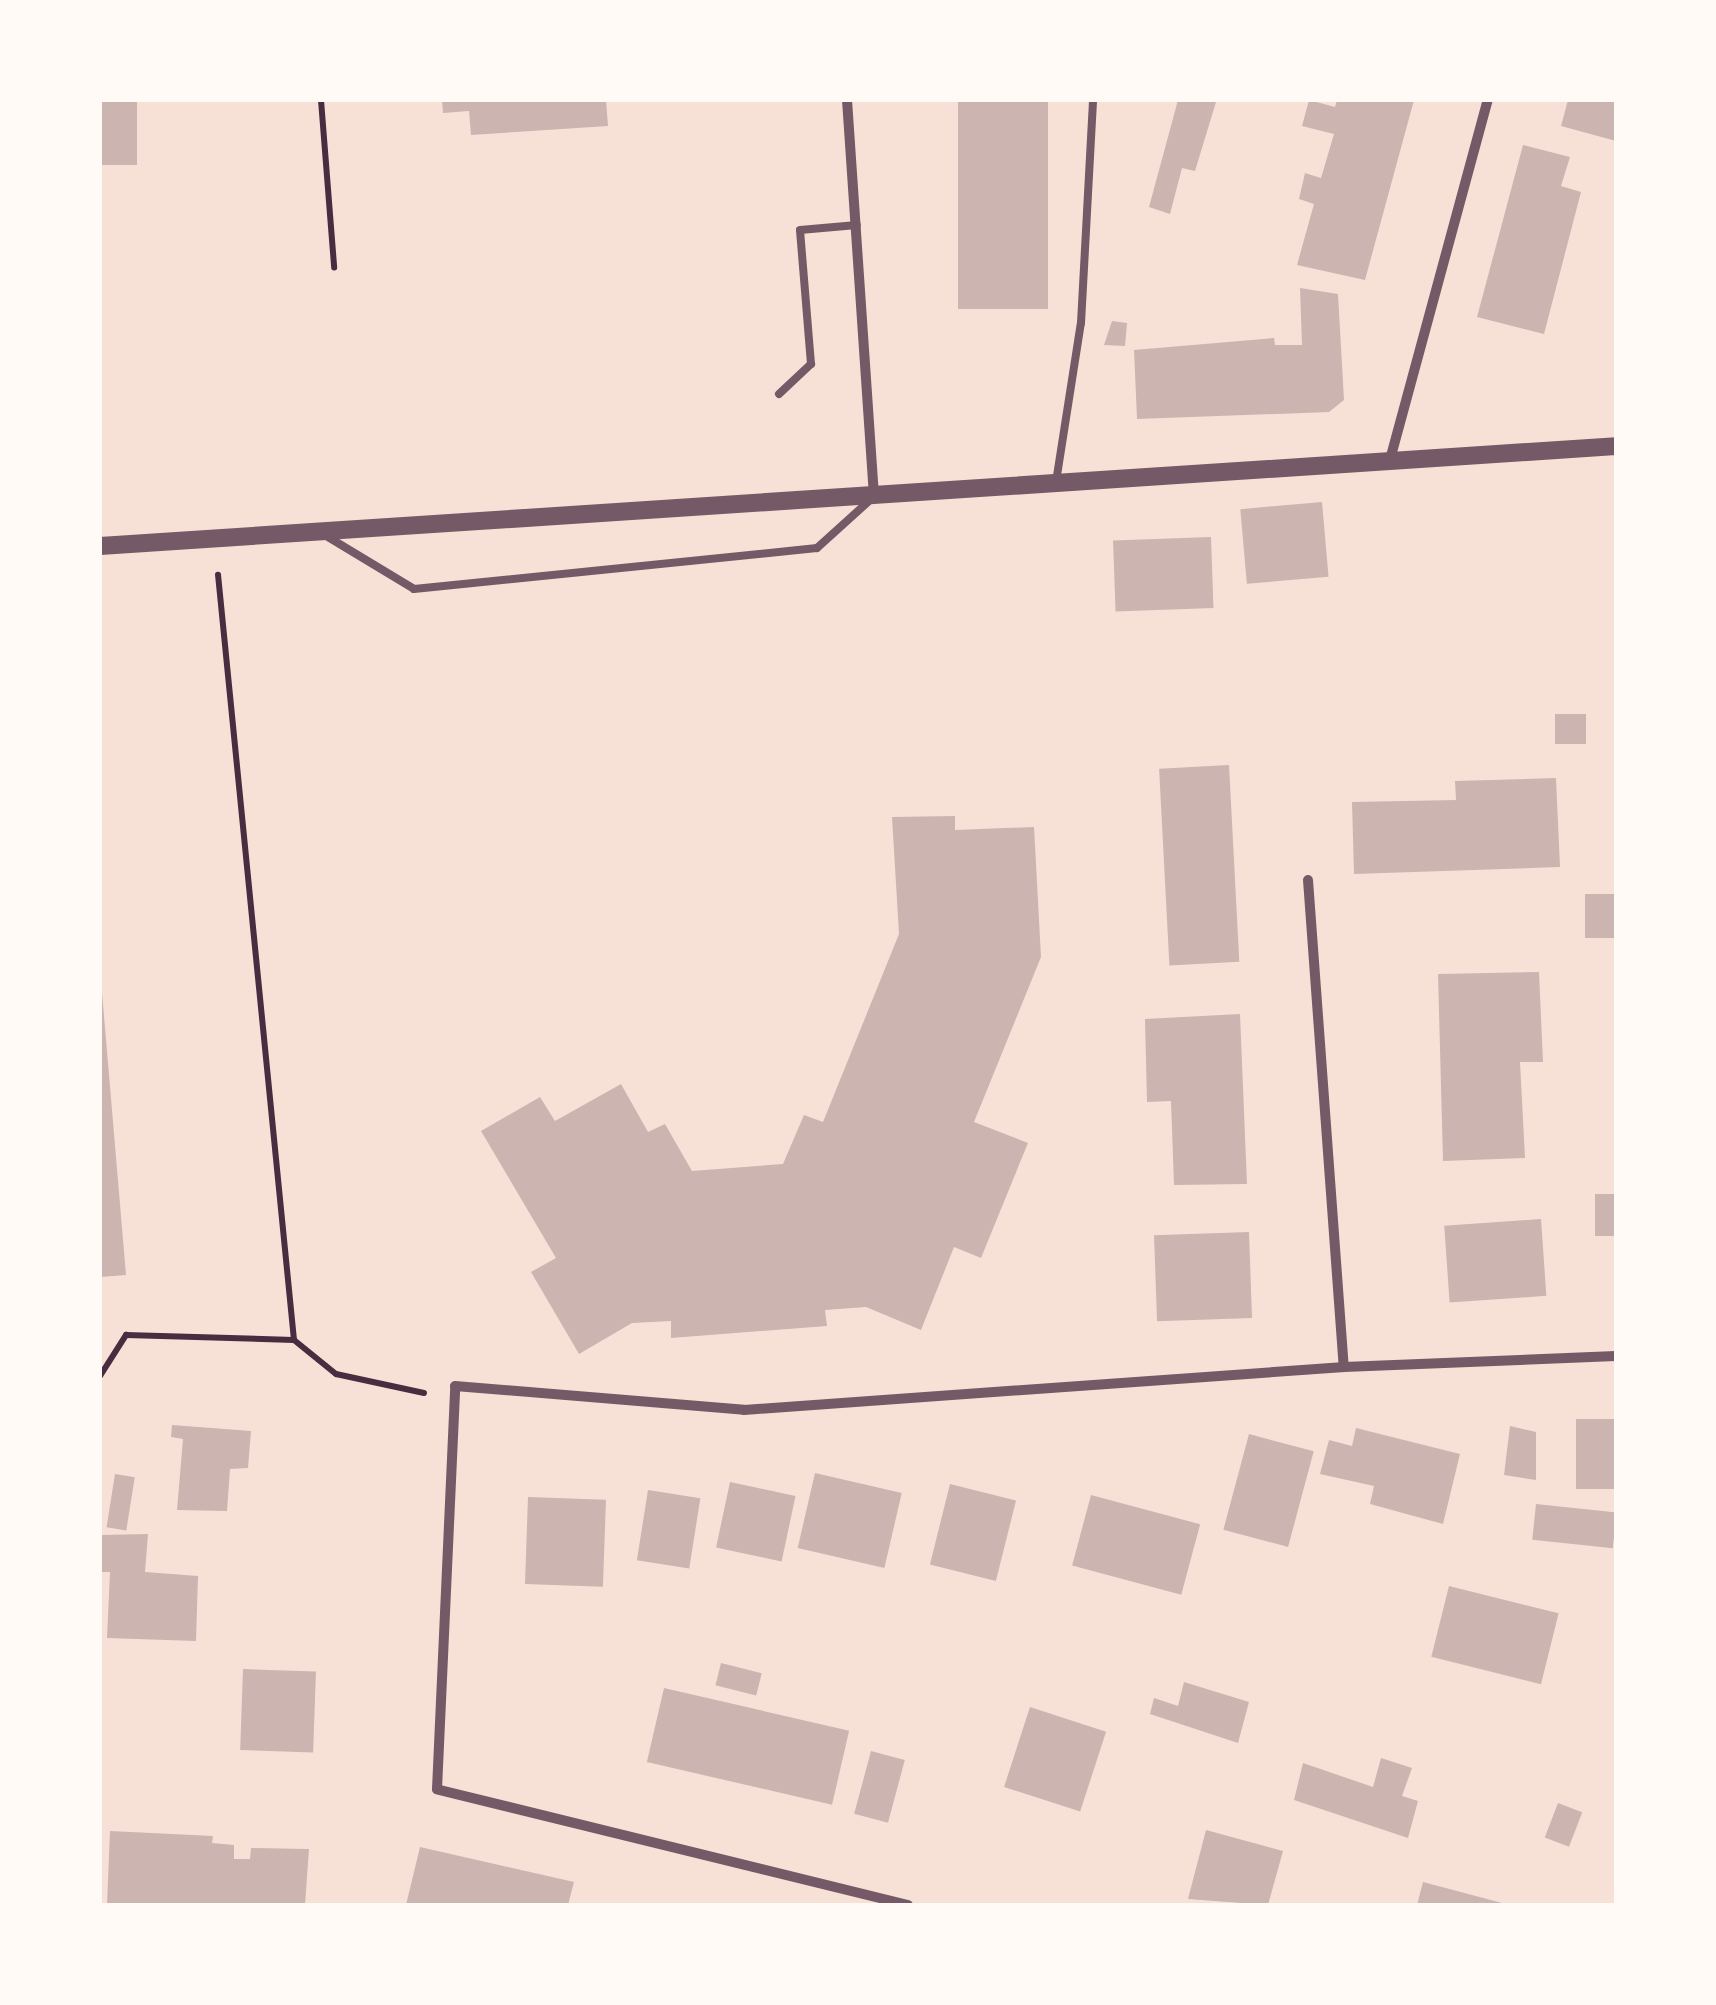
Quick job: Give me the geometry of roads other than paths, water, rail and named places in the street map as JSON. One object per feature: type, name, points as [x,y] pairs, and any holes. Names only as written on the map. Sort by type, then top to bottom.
[{"type":"street","points":[[847,100],[874,496]]},
{"type":"street","points":[[1391,456],[1488,100]]},
{"type":"street","points":[[100,546],[874,496],[1391,456],[1616,446]]},
{"type":"street","points":[[1308,880],[1344,1368]]},
{"type":"street","points":[[908,1905],[438,1789],[455,1386],[744,1410],[1344,1368],[1616,1356]]},
{"type":"lane","points":[[1056,482],[1080,322],[1093,100]]},
{"type":"lane","points":[[779,394],[811,364],[800,230],[857,225]]},
{"type":"lane","points":[[320,532],[414,589],[817,548],[874,496]]}]
